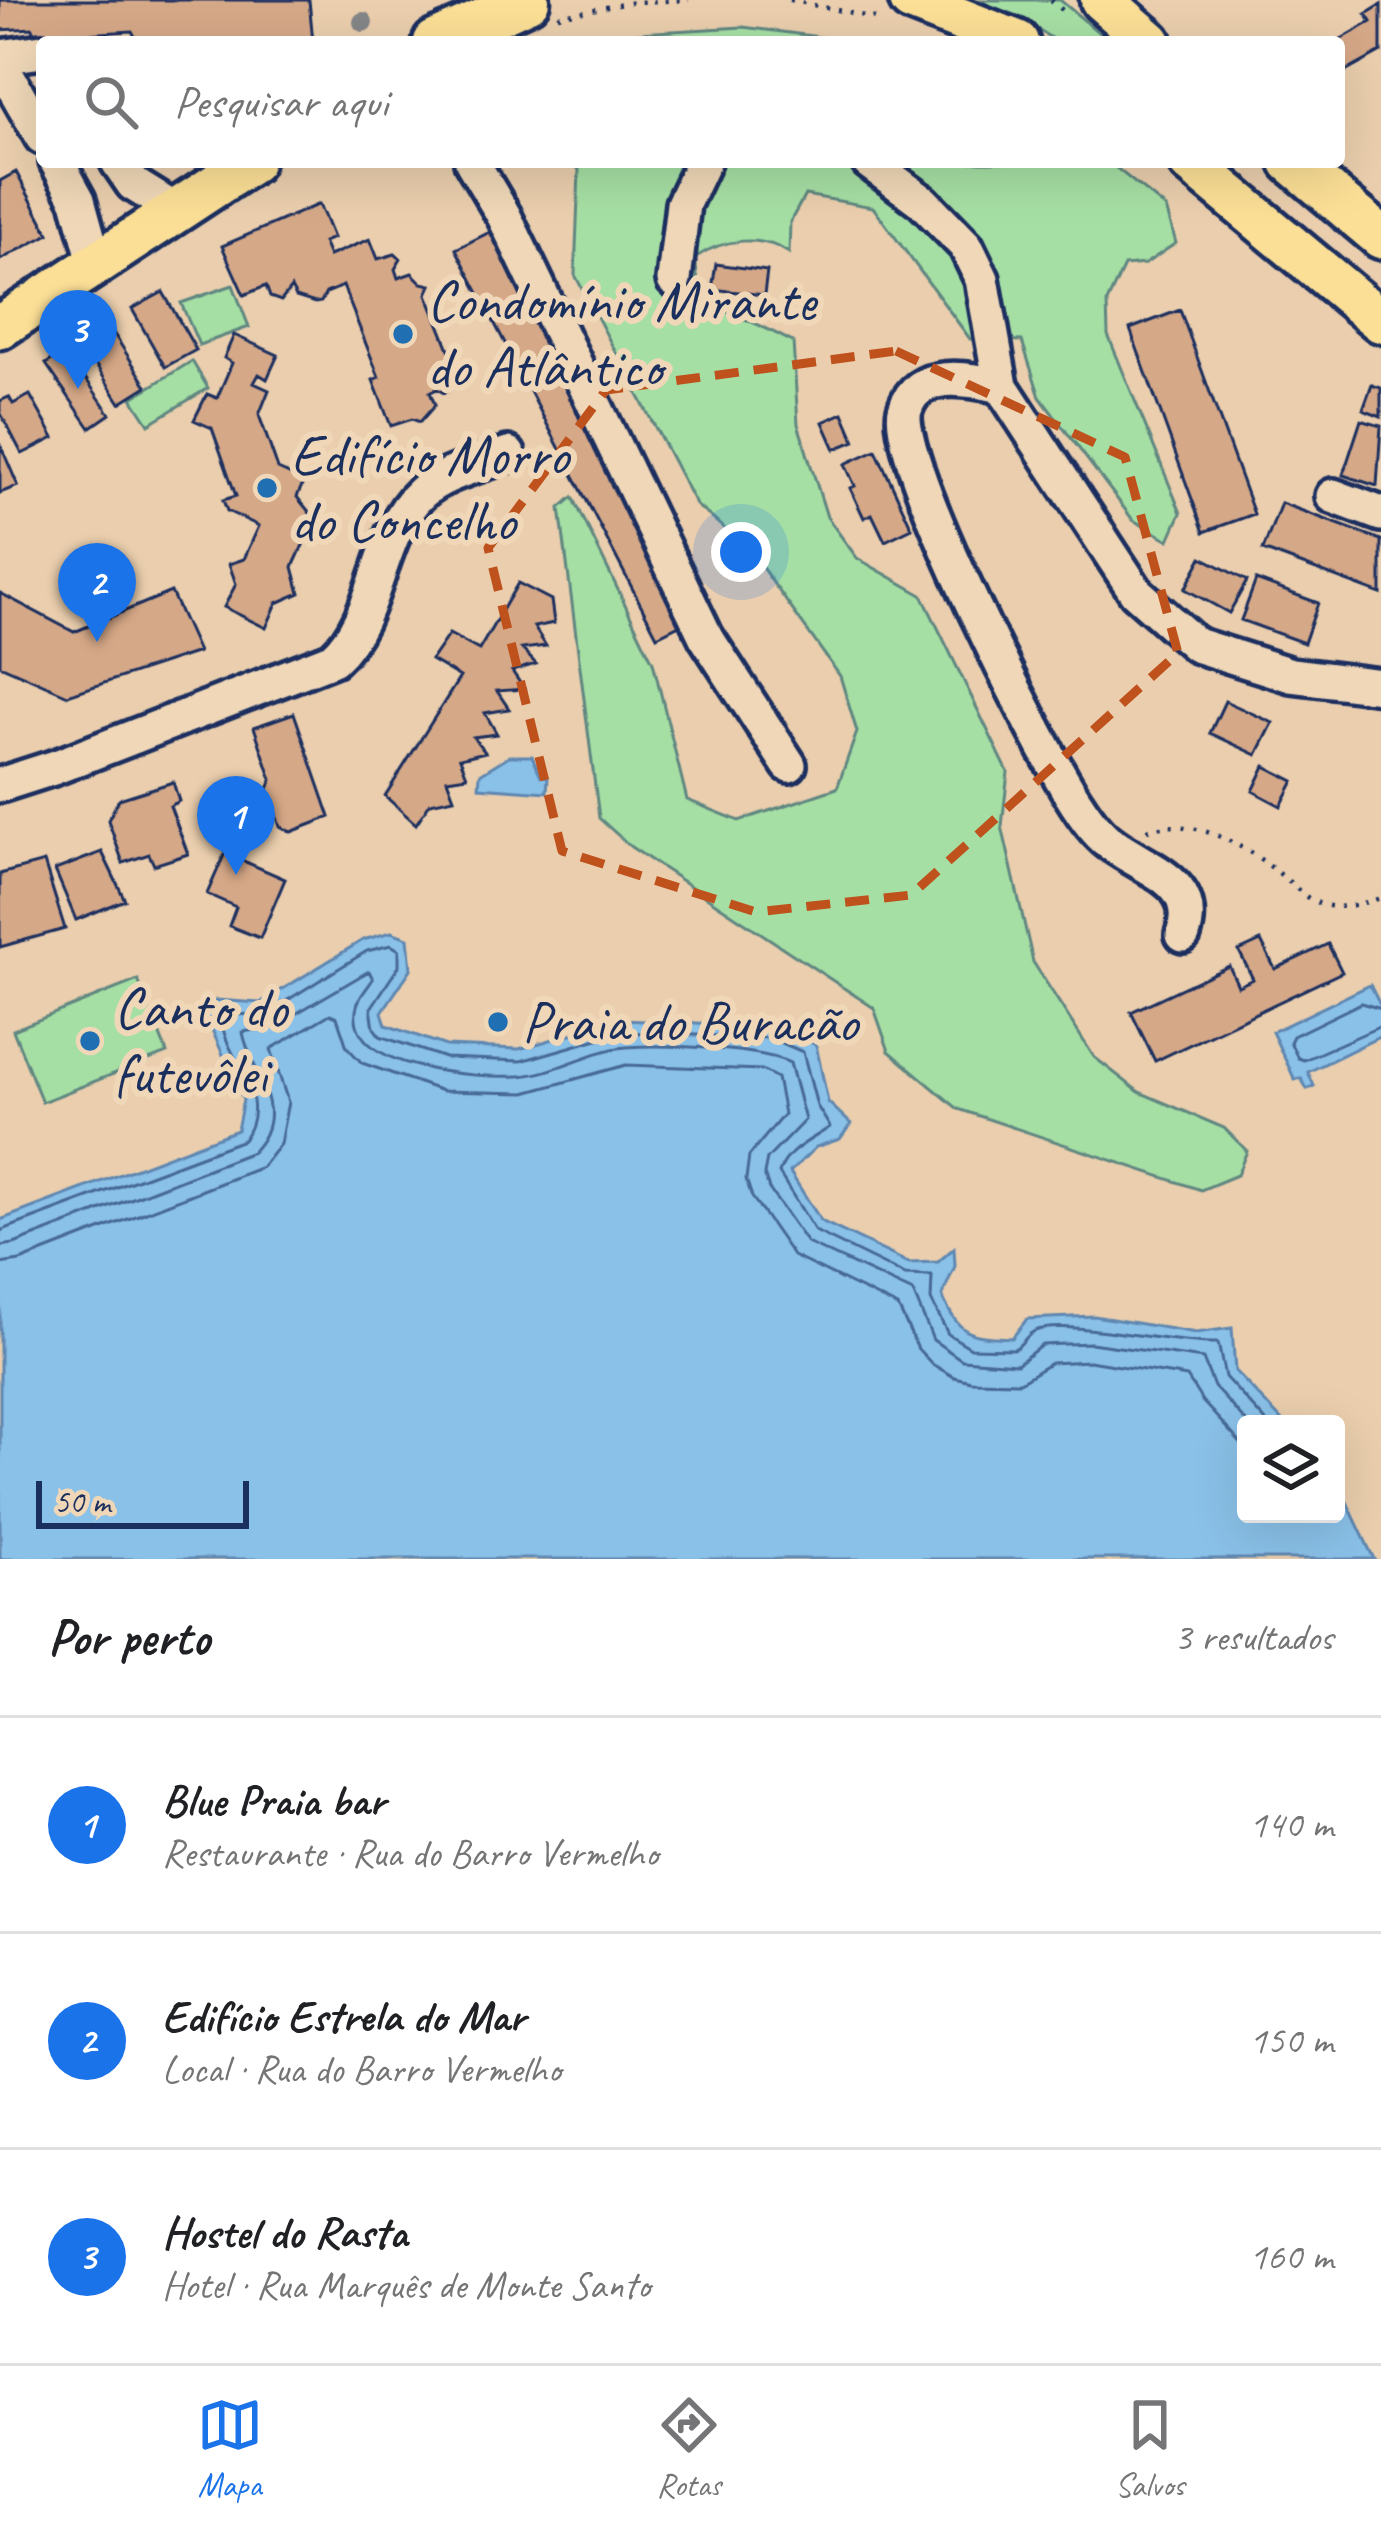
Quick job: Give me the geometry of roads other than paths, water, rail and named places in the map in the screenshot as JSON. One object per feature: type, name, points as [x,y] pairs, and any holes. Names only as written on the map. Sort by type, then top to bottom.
[{"type":"main road","points":[[434,36],[445,0]]},
{"type":"main road","points":[[1102,0],[1143,36]]},
{"type":"main road","points":[[896,10],[994,36]]},
{"type":"main road","points":[[452,36],[535,11]]},
{"type":"main road","points":[[0,327],[242,168]]},
{"type":"main road","points":[[1197,168],[1381,321]]},
{"type":"main road","points":[[1299,168],[1381,237]]},
{"type":"street","points":[[36,52],[0,60],[36,125]]},
{"type":"street","points":[[59,168],[78,200],[96,265]]},
{"type":"street","points":[[78,200],[111,186],[120,168]]},
{"type":"street","points":[[121,168],[148,196],[178,212]]},
{"type":"street","points":[[476,168],[504,216],[706,637],[789,765]]},
{"type":"street","points":[[674,280],[683,204],[700,168]]},
{"type":"street","points":[[877,168],[923,202],[966,246],[982,279],[1001,386],[1136,592],[1196,645],[1291,675],[1381,686]]},
{"type":"street","points":[[0,300],[49,295]]},
{"type":"street","points":[[1001,386],[943,378],[921,388],[905,407],[902,431],[931,516],[1077,804],[1107,842],[1172,883],[1185,898],[1190,916],[1183,935]]},
{"type":"street","points":[[0,785],[333,659],[355,633],[396,533],[418,495],[431,485],[508,454]]},
{"type":"street","points":[[1333,496],[1381,514]]},
{"type":"water","points":[[509,756],[532,756],[541,776],[548,777],[547,792],[479,787],[480,774]]},
{"type":"water","points":[[391,932],[408,938],[411,969],[382,1012],[386,1025],[446,1046],[519,1049],[620,1020],[773,1026],[816,1045],[828,1102],[851,1124],[840,1139],[816,1147],[790,1172],[821,1221],[909,1263],[938,1262],[954,1248],[955,1266],[942,1296],[961,1327],[976,1335],[1012,1338],[1027,1319],[1094,1316],[1196,1333],[1232,1328],[1235,1371],[1277,1415],[1237,1415],[1237,1523],[1345,1523],[1345,1498],[1374,1559],[0,1559],[0,1220],[237,1130],[243,1100],[205,1014],[216,1000],[260,1003],[363,940]]},
{"type":"water","points":[[1370,985],[1381,1007],[1381,1036],[1308,1072],[1314,1086],[1307,1089],[1301,1078],[1295,1080],[1272,1032]]},
{"type":"place","name":"Condomínio Mirante do Atlântico","points":[[403,334]]},
{"type":"place","name":"Hostel do Rasta","points":[[78,389]]},
{"type":"place","name":"Edifício Morro do Concelho","points":[[267,488]]},
{"type":"place","name":"Edifício Estrela do Mar","points":[[97,642]]},
{"type":"place","name":"Blue Praia bar","points":[[236,875]]},
{"type":"place","name":"Praia do Buracão","points":[[498,1022]]},
{"type":"place","name":"Canto do futevôlei","points":[[90,1041]]}]
